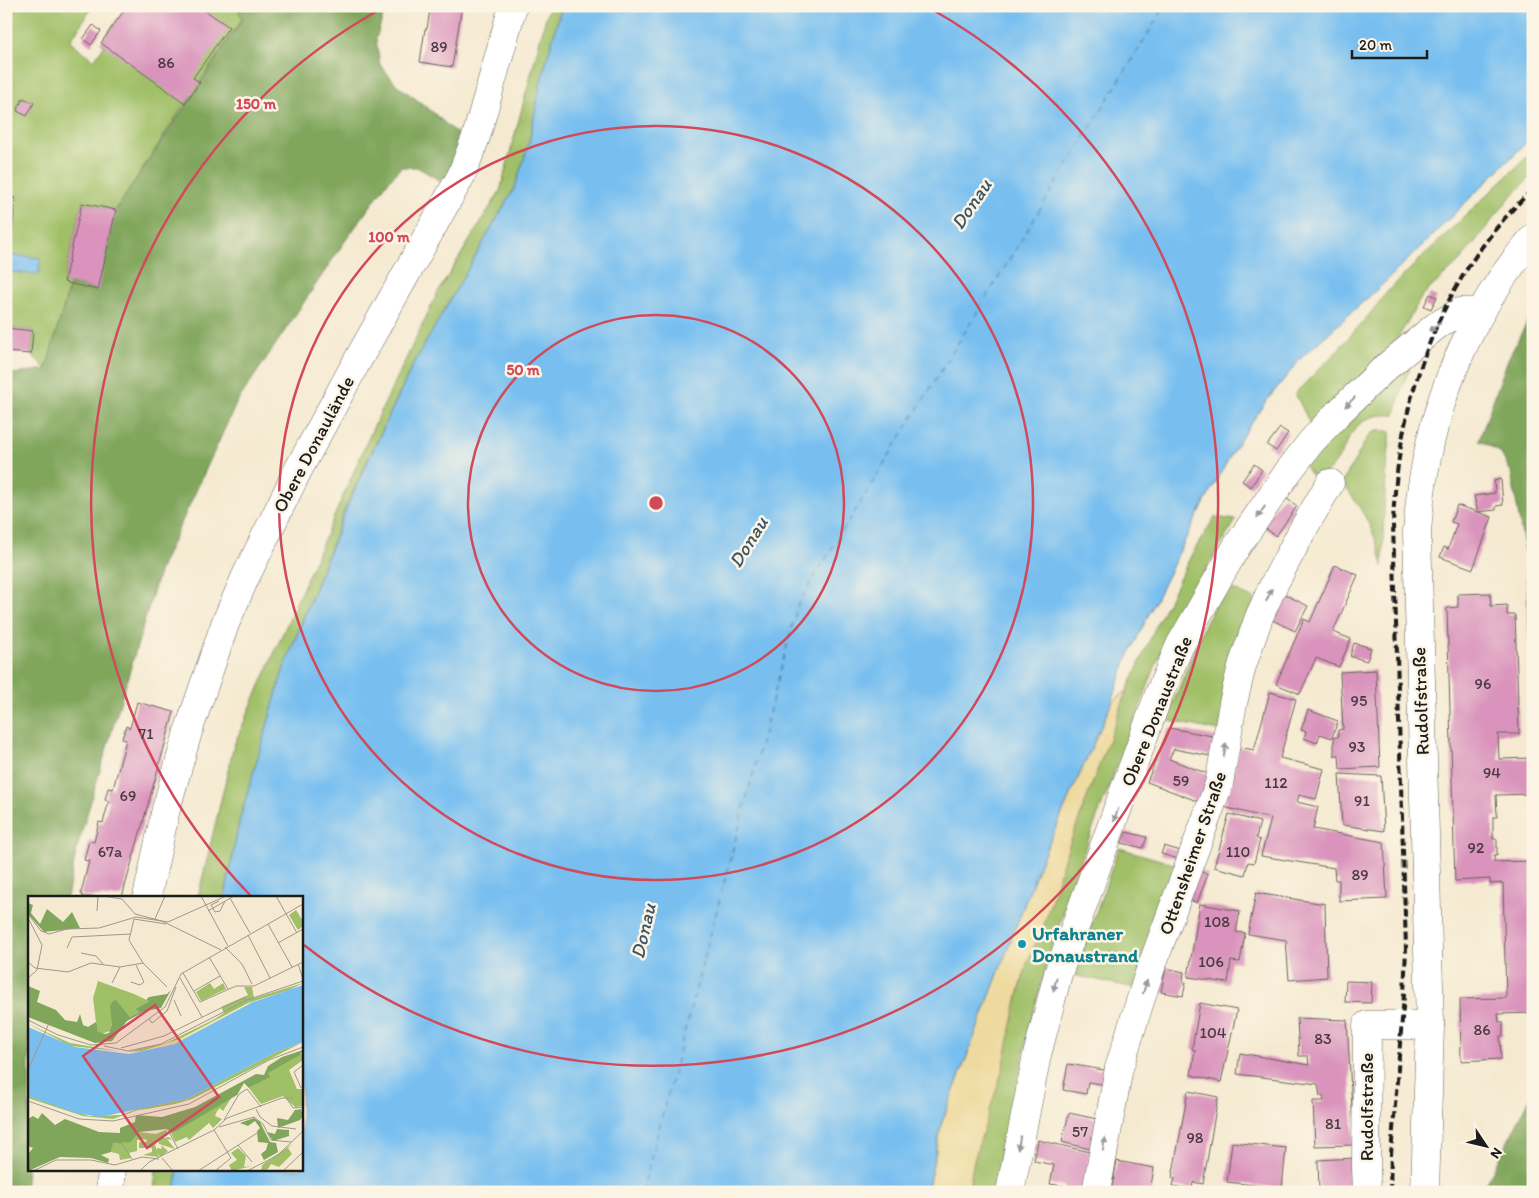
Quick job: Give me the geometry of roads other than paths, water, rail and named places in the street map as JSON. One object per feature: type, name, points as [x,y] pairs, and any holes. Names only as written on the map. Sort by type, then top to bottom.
[{"type":"street","name":"Obere Donaulände","points":[[147,896],[188,732],[225,624],[245,578],[298,470],[461,176],[476,136],[513,6]]},
{"type":"street","name":"Rudolfstraße","points":[[1425,1192],[1430,1025],[1417,531],[1424,474],[1434,426],[1449,380],[1482,311],[1512,265],[1533,238]]},
{"type":"street","name":"Obere Donaustraße","points":[[1010,1192],[1037,1054],[1058,974],[1159,694],[1180,645],[1237,546],[1311,442],[1336,415],[1411,345],[1451,316],[1460,312],[1482,311]]},
{"type":"street","name":"Ottensheimer Straße","points":[[1096,1192],[1119,1068],[1148,976],[1219,784],[1233,703],[1242,666],[1259,617],[1274,584],[1326,489],[1288,472]]},
{"type":"street","name":"Rudolfstraße","points":[[1367,1192],[1367,1025],[1430,1025]]},
{"type":"street","points":[[110,1192],[112,1170]]},
{"type":"water","name":"Donau","points":[[562,6],[1533,6],[1533,136],[1382,285],[1302,357],[1264,404],[1234,449],[1194,522],[1126,661],[1112,702],[1040,863],[942,1122],[927,1192],[175,1192],[178,1170],[302,1170],[302,896],[225,896],[239,822],[283,671],[348,504],[414,363],[515,187],[529,143],[541,80]]},
{"type":"water","points":[[11,255],[40,258],[39,274],[10,272]]},
{"type":"railway","points":[[1390,1192],[1406,948],[1393,525],[1396,478],[1403,432],[1415,387],[1430,343],[1449,301],[1472,261],[1500,223],[1533,189]]},
{"type":"place","name":"Urfahraner Donaustrand","points":[[1022,944]]}]
